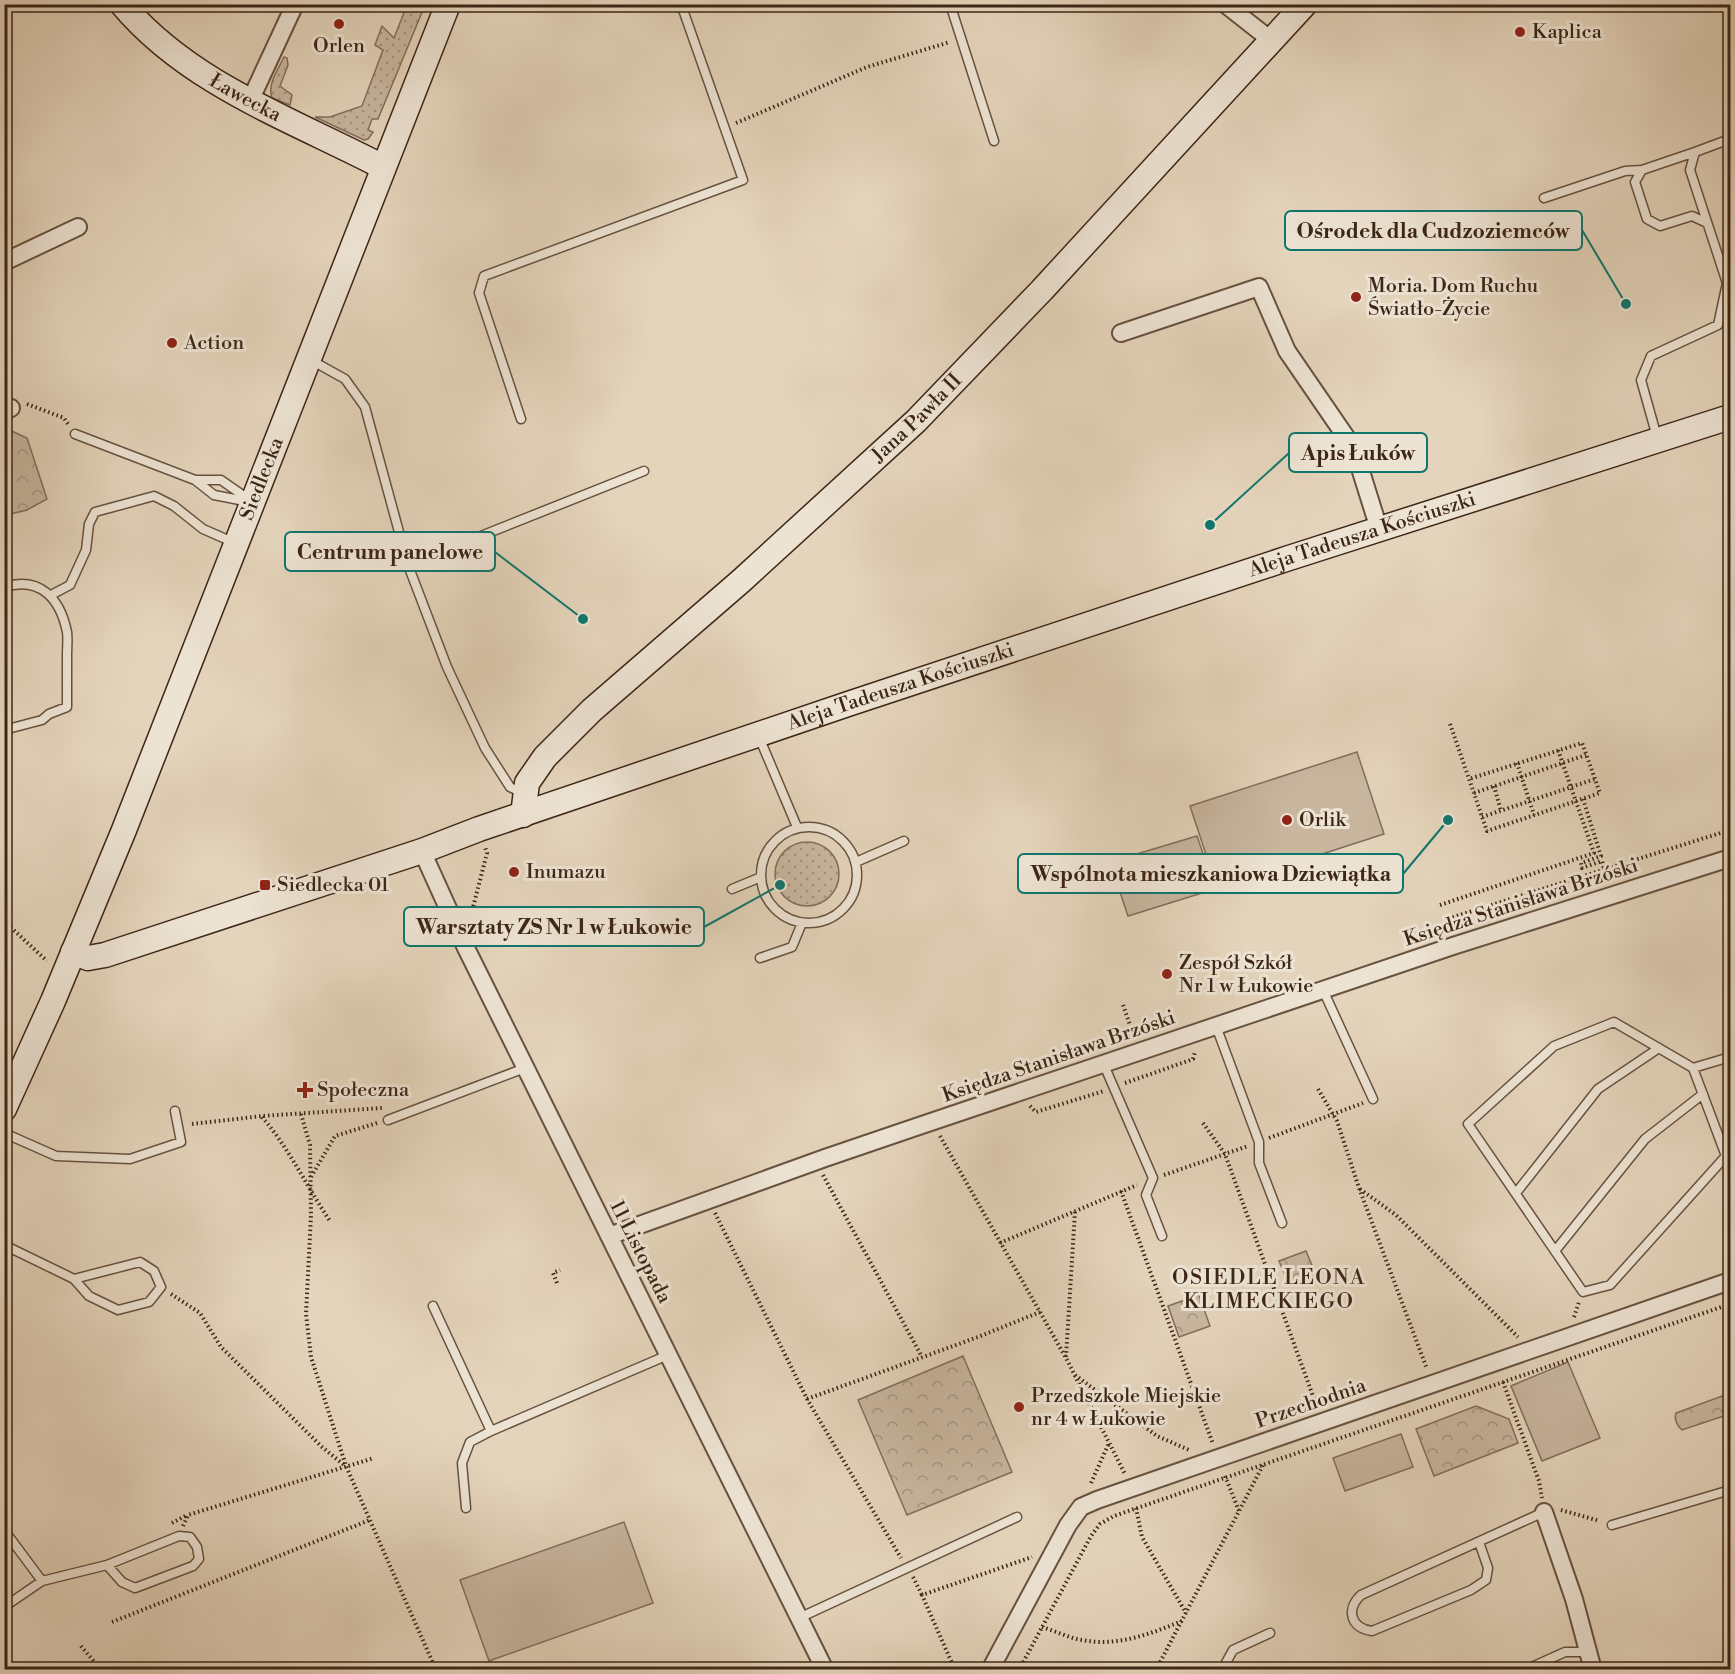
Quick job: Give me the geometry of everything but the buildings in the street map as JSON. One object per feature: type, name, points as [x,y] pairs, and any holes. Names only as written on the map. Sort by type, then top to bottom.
[{"type":"street","name":"Ławecka","points":[[122,4],[146,30],[181,58],[250,101],[383,167]]},
{"type":"street","points":[[250,101],[295,4]]},
{"type":"street","name":"Siedlecka","points":[[4,1109],[73,952],[141,786],[448,4]]},
{"type":"street","points":[[1225,4],[1272,41]]},
{"type":"street","name":"Jana Pawła II","points":[[524,805],[527,783],[545,757],[592,710],[802,527],[924,413],[1034,299],[1305,4]]},
{"type":"street","points":[[4,262],[78,227]]},
{"type":"street","points":[[1121,333],[1259,287],[1287,351],[1346,437],[1359,465],[1379,529]]},
{"type":"street","name":"Aleja Tadeusza Kościuszki","points":[[73,952],[88,958],[105,955],[422,851],[479,829],[524,805],[759,735],[1379,529],[1731,417]]},
{"type":"street","name":"11 Listopada","points":[[422,851],[465,946],[525,1068],[825,1670]]},
{"type":"street","name":"Księdza Stanisława Brzóski","points":[[609,1236],[825,1158],[1453,946],[1731,858]]},
{"type":"street","name":"Przechodnia","points":[[1081,1507],[1731,1281]]},
{"type":"street","points":[[990,1670],[1081,1507]]},
{"type":"street","points":[[1544,1512],[1574,1599],[1593,1670]]},
{"type":"lane","points":[[521,419],[479,293],[484,276],[743,180],[681,4]]},
{"type":"lane","points":[[950,4],[994,141]]},
{"type":"lane","points":[[1544,198],[1625,171],[1642,170],[1731,139]]},
{"type":"lane","points":[[1690,170],[1695,152]]},
{"type":"lane","points":[[1658,440],[1641,380],[1651,356],[1718,325],[1727,283],[1690,170],[1677,158]]},
{"type":"lane","points":[[1642,170],[1635,182],[1647,219],[1660,226],[1692,216],[1701,204]]},
{"type":"lane","points":[[1692,216],[1707,223]]},
{"type":"lane","points":[[309,359],[345,379],[365,407],[408,565],[447,667],[485,748],[524,805]]},
{"type":"lane","points":[[75,434],[195,480],[214,495],[253,502]]},
{"type":"lane","points":[[408,565],[644,471]]},
{"type":"lane","points":[[195,480],[221,480],[253,502]]},
{"type":"lane","points":[[51,595],[70,585],[86,550],[89,524],[95,512],[154,496],[174,506],[203,529],[236,543]]},
{"type":"lane","points":[[4,587],[19,583],[33,585],[51,595],[67,633],[67,707],[49,714],[42,720],[4,730]]},
{"type":"lane","points":[[759,735],[797,828]]},
{"type":"lane","points":[[797,828],[822,828],[829,832],[843,841],[856,862],[857,881],[851,899],[838,913],[821,922],[802,923],[784,916],[770,904],[762,886],[761,867],[767,849],[780,836],[797,828]]},
{"type":"lane","points":[[856,862],[904,841]]},
{"type":"lane","points":[[732,889],[761,877]]},
{"type":"lane","points":[[760,958],[792,947],[802,923]]},
{"type":"lane","points":[[1323,990],[1373,1100]]},
{"type":"lane","points":[[1614,1022],[1693,1068],[1726,1156],[1610,1285],[1583,1292],[1468,1124],[1554,1046],[1614,1022]]},
{"type":"lane","points":[[1216,1026],[1259,1142],[1259,1163],[1282,1223]]},
{"type":"lane","points":[[1516,1193],[1598,1089],[1659,1048]]},
{"type":"lane","points":[[1693,1068],[1731,1057]]},
{"type":"lane","points":[[1104,1065],[1153,1179],[1146,1195],[1162,1236]]},
{"type":"lane","points":[[388,1120],[525,1068]]},
{"type":"lane","points":[[1555,1251],[1645,1139],[1703,1094]]},
{"type":"lane","points":[[4,1133],[56,1156],[130,1159],[181,1142],[175,1111]]},
{"type":"lane","points":[[4,1245],[74,1279],[89,1296],[118,1310],[149,1302],[161,1287],[154,1271],[140,1262],[74,1279]]},
{"type":"lane","points":[[433,1306],[492,1431]]},
{"type":"lane","points":[[466,1508],[462,1463],[470,1442],[668,1355]]},
{"type":"lane","points":[[1612,1525],[1731,1490]]},
{"type":"lane","points":[[1479,1542],[1488,1568],[1486,1580],[1471,1590],[1372,1631],[1363,1630],[1355,1622],[1351,1609],[1361,1595],[1544,1512]]},
{"type":"lane","points":[[799,1618],[1017,1517]]},
{"type":"lane","points":[[4,1530],[42,1581]]},
{"type":"lane","points":[[4,1607],[42,1581],[106,1565],[179,1536],[190,1537],[197,1547],[199,1559],[193,1566],[135,1588],[122,1582],[106,1565]]},
{"type":"lane","points":[[1222,1670],[1233,1650],[1270,1633]]},
{"type":"lane","points":[[1525,1670],[1565,1652],[1587,1652]]},
{"type":"path","points":[[724,128],[867,67],[961,38]]},
{"type":"path","points":[[12,406],[64,418],[75,434]]},
{"type":"path","points":[[1450,724],[1482,817],[1487,831],[1600,793],[1582,743],[1469,779]]},
{"type":"path","points":[[1440,905],[1594,853],[1558,750]]},
{"type":"path","points":[[1474,793],[1586,755]]},
{"type":"path","points":[[1517,763],[1534,815]]},
{"type":"path","points":[[1482,817],[1595,779]]},
{"type":"path","points":[[1494,786],[1501,810]]},
{"type":"path","points":[[1583,799],[1601,856],[1581,863],[1582,868],[1602,861],[1604,869]]},
{"type":"path","points":[[469,922],[487,853],[479,829]]},
{"type":"path","points":[[1444,920],[1731,830]]},
{"type":"path","points":[[4,921],[48,962]]},
{"type":"path","points":[[1318,1089],[1333,1114],[1440,1404]]},
{"type":"path","points":[[1000,1243],[1121,1191],[1373,1100]]},
{"type":"path","points":[[192,1124],[262,1116],[382,1108],[388,1120],[335,1136],[311,1178]]},
{"type":"path","points":[[301,1114],[310,1145],[311,1193],[306,1314],[311,1357],[346,1466],[436,1670]]},
{"type":"path","points":[[262,1116],[277,1134],[330,1221]]},
{"type":"path","points":[[1203,1123],[1225,1154],[1329,1442]]},
{"type":"path","points":[[939,1134],[1066,1358],[1132,1488]]},
{"type":"path","points":[[821,1172],[922,1357]]},
{"type":"path","points":[[1359,1188],[1396,1215],[1531,1350]]},
{"type":"path","points":[[1121,1191],[1215,1459],[1239,1511]]},
{"type":"path","points":[[714,1210],[807,1399],[922,1594],[955,1670]]},
{"type":"path","points":[[1066,1358],[1076,1210]]},
{"type":"path","points":[[557,1283],[553,1273],[560,1270]]},
{"type":"path","points":[[161,1287],[200,1313],[221,1347],[322,1448],[346,1466]]},
{"type":"path","points":[[1019,1670],[1091,1536],[1100,1524],[1114,1515],[1731,1304]]},
{"type":"path","points":[[807,1399],[1040,1312]]},
{"type":"path","points":[[1075,1375],[1156,1436],[1215,1459]]},
{"type":"path","points":[[1503,1382],[1539,1481],[1544,1512],[1564,1510],[1612,1525]]},
{"type":"path","points":[[1081,1507],[1109,1443]]},
{"type":"path","points":[[179,1536],[188,1515],[374,1458]]},
{"type":"path","points":[[1156,1670],[1263,1464]]},
{"type":"path","points":[[1136,1508],[1142,1537],[1186,1613]]},
{"type":"path","points":[[112,1622],[370,1520]]},
{"type":"path","points":[[922,1594],[1056,1549]]},
{"type":"path","points":[[1042,1627],[1082,1640],[1112,1642],[1149,1635],[1182,1621]]},
{"type":"path","points":[[81,1646],[101,1670]]},
{"type":"path","points":[[114,1662],[117,1670]]},
{"type":"green space","points":[[407,5],[425,5],[378,119],[372,119],[368,130],[373,132],[368,139],[364,140],[315,117],[330,117],[362,106],[383,50],[375,45],[382,26],[394,38]]},
{"type":"green space","points":[[284,57],[287,58],[288,65],[280,86],[292,95],[290,105],[272,98],[271,93],[274,77]]},
{"type":"green space","points":[[5,428],[27,438],[47,499],[27,510],[6,515],[4,510]]},
{"type":"green space","name":"Orlik","points":[[1357,752],[1384,834],[1217,888],[1190,806]]},
{"type":"green space","points":[[1197,836],[1215,889],[1128,916],[1110,862]]},
{"type":"green space","points":[[807,842],[825,847],[830,851],[834,856],[839,874],[834,892],[830,897],[825,901],[807,906],[789,901],[784,897],[780,892],[775,874],[780,856],[784,851],[789,847]]},
{"type":"green space","points":[[1306,1251],[1316,1275],[1289,1285],[1279,1261]]},
{"type":"green space","points":[[1199,1295],[1210,1326],[1179,1337],[1168,1306]]},
{"type":"green space","points":[[963,1356],[1012,1472],[907,1515],[858,1400]]},
{"type":"green space","points":[[1568,1362],[1600,1438],[1542,1461],[1511,1386]]},
{"type":"green space","points":[[1722,1396],[1727,1398],[1730,1414],[1682,1430],[1676,1420],[1676,1413]]},
{"type":"green space","points":[[1476,1406],[1509,1419],[1518,1443],[1434,1476],[1416,1429]]},
{"type":"green space","points":[[1401,1434],[1413,1467],[1345,1491],[1333,1458]]},
{"type":"green space","points":[[624,1522],[653,1603],[489,1661],[460,1580]]},
{"type":"place","name":"Orlen","points":[[339,24]]},
{"type":"place","name":"Kaplica","points":[[1520,32]]},
{"type":"place","name":"Moria. Dom Ruchu Światło-Życie","points":[[1356,297]]},
{"type":"place","name":"Ośrodek dla Cudzoziemców","points":[[1626,304]]},
{"type":"place","name":"Action","points":[[172,343]]},
{"type":"place","name":"Apis Łuków","points":[[1210,525]]},
{"type":"place","name":"Centrum panelowe","points":[[583,619]]},
{"type":"place","name":"Orlik","points":[[1287,820]]},
{"type":"place","name":"Wspólnota mieszkaniowa Dziewiątka","points":[[1448,820]]},
{"type":"place","name":"Inumazu","points":[[514,872]]},
{"type":"place","name":"Siedlecka 01","points":[[265,885]]},
{"type":"place","name":"Warsztaty ZS Nr 1 w Łukowie","points":[[780,885]]},
{"type":"place","name":"Zespół Szkół Nr 1 w Łukowie","points":[[1167,974]]},
{"type":"place","name":"Społeczna","points":[[305,1090]]},
{"type":"place","name":"Przedszkole Miejskie nr 4 w Łukowie","points":[[1019,1407]]},
{"type":"district","name":"OSIEDLE LEONA KLIMECKIEGO","points":[[1269,1290]]}]
